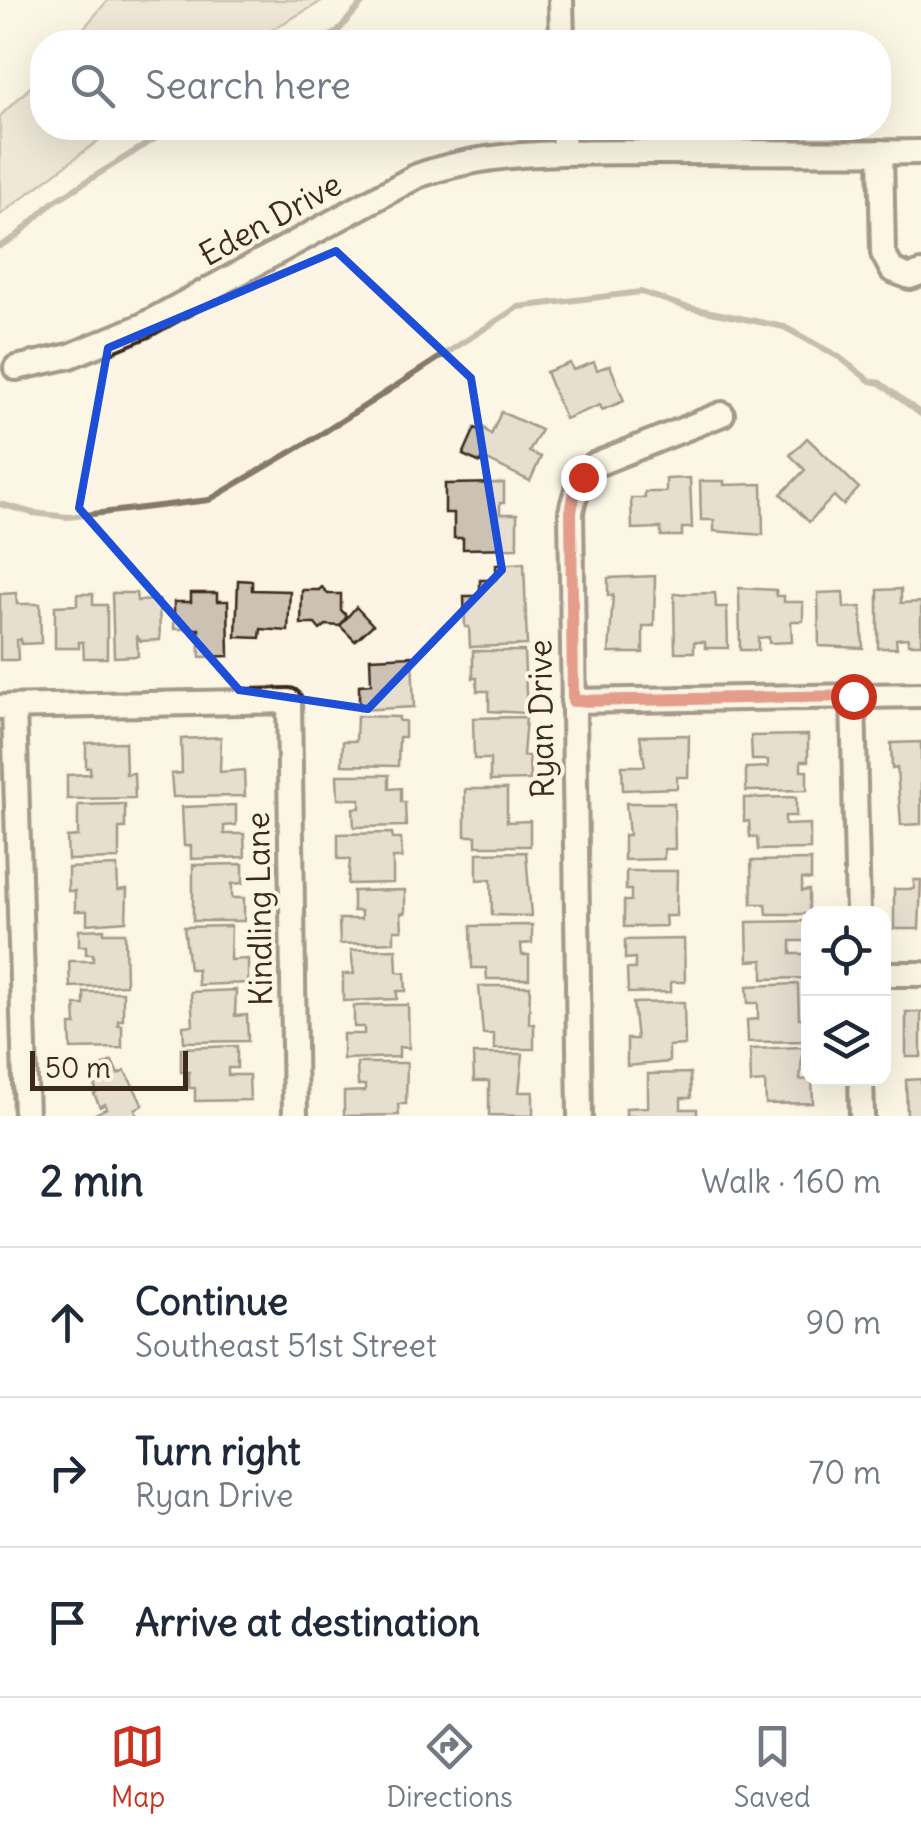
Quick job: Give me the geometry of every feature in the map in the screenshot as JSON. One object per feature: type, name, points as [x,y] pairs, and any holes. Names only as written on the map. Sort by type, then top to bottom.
[{"type":"street","points":[[561,0],[562,30]]},
{"type":"street","points":[[564,140],[564,152]]},
{"type":"street","name":"Eden Drive","points":[[16,368],[70,356],[142,326],[418,176],[448,165],[564,152],[921,152]]},
{"type":"street","points":[[881,152],[883,254],[892,270],[910,277],[921,272]]},
{"type":"street","name":"Ryan Drive","points":[[580,1116],[571,512],[575,492],[594,465],[722,414]]},
{"type":"street","points":[[853,696],[858,906]]},
{"type":"street","points":[[573,701],[921,696]]},
{"type":"street","name":"Kindling Lane","points":[[7,707],[289,701],[295,1116]]},
{"type":"street","points":[[7,707],[26,1116]]},
{"type":"street","points":[[891,974],[921,974]]},
{"type":"street","points":[[862,1086],[862,1116]]},
{"type":"highlighted area","points":[[336,251],[471,378],[502,570],[368,709],[239,690],[79,508],[108,348]]},
{"type":"shaded area","points":[[108,0],[324,0],[271,30],[82,30]]},
{"type":"shaded area","points":[[30,87],[30,140],[99,140],[0,215],[0,116]]},
{"type":"building","points":[[594,362],[597,370],[610,365],[624,401],[602,410],[600,405],[565,419],[546,372],[570,363],[573,370]]},
{"type":"building","points":[[501,412],[541,430],[529,452],[541,457],[530,481],[483,458],[481,463],[463,455],[475,428],[484,428],[491,435]]},
{"type":"building","points":[[807,438],[859,488],[843,505],[834,496],[809,522],[781,494],[805,470],[790,455]]},
{"type":"building","points":[[690,478],[692,528],[682,528],[682,536],[661,536],[661,528],[632,529],[631,498],[645,498],[645,492],[666,492],[666,479]]},
{"type":"building","points":[[700,481],[762,484],[763,535],[714,531],[714,520],[701,520]]},
{"type":"building","points":[[504,483],[500,514],[517,514],[517,548],[463,549],[463,538],[454,538],[454,513],[445,513],[445,484]]},
{"type":"building","points":[[524,563],[527,645],[470,647],[464,596],[480,596],[480,580],[496,580],[496,565]]},
{"type":"building","points":[[655,576],[654,626],[643,626],[643,653],[609,653],[613,595],[608,596],[608,578]]},
{"type":"building","points":[[238,580],[252,581],[252,590],[290,591],[288,631],[261,629],[260,638],[236,637]]},
{"type":"building","points":[[322,587],[328,594],[341,594],[341,610],[347,616],[340,626],[326,625],[320,630],[315,624],[301,624],[302,590]]},
{"type":"building","points":[[739,588],[776,590],[777,596],[784,596],[784,602],[803,602],[803,621],[791,621],[792,642],[769,643],[769,637],[758,638],[758,650],[740,650]]},
{"type":"building","points":[[901,589],[901,603],[921,602],[921,644],[908,644],[908,638],[896,639],[897,648],[878,648],[878,590]]},
{"type":"building","points":[[843,592],[844,608],[861,607],[863,648],[819,646],[818,593]]},
{"type":"building","points":[[16,593],[17,604],[40,604],[41,643],[21,644],[21,639],[17,640],[18,660],[0,660],[0,594]]},
{"type":"building","points":[[112,593],[136,593],[137,601],[159,600],[160,640],[141,641],[137,637],[138,656],[114,657]]},
{"type":"building","points":[[191,593],[217,593],[217,601],[228,601],[229,656],[200,657],[199,629],[174,629],[174,602],[191,602]]},
{"type":"building","points":[[715,593],[716,607],[727,607],[728,648],[705,648],[705,642],[694,642],[694,652],[675,652],[674,594]]},
{"type":"building","points":[[77,594],[93,594],[93,605],[107,605],[107,658],[84,658],[83,642],[79,642],[79,648],[55,648],[55,606],[77,605]]},
{"type":"building","points":[[356,607],[373,625],[355,641],[340,626]]},
{"type":"building","points":[[473,651],[524,651],[527,713],[489,711],[489,691],[477,691],[477,678],[473,678]]},
{"type":"building","points":[[412,656],[414,707],[359,710],[359,685],[371,684],[370,658]]},
{"type":"building","points":[[357,716],[399,717],[399,721],[405,721],[405,737],[399,737],[398,766],[342,765],[343,741],[356,741]]},
{"type":"building","points":[[526,717],[523,756],[529,756],[530,780],[490,781],[490,759],[474,759],[473,718]]},
{"type":"building","points":[[689,735],[688,777],[677,777],[677,788],[623,790],[622,766],[645,766],[640,736]]},
{"type":"building","points":[[808,735],[808,761],[801,761],[801,771],[807,771],[807,790],[746,791],[746,768],[768,767],[768,760],[752,760],[751,736]]},
{"type":"building","points":[[221,737],[220,772],[244,770],[245,796],[173,797],[171,774],[182,773],[181,739]]},
{"type":"building","points":[[125,742],[126,774],[134,773],[135,798],[67,799],[67,775],[90,774],[90,767],[86,768],[86,743]]},
{"type":"building","points":[[921,742],[921,824],[901,825],[891,743]]},
{"type":"building","points":[[337,775],[389,775],[389,789],[401,788],[406,826],[354,827],[353,808],[360,808],[360,799],[338,799]]},
{"type":"building","points":[[465,789],[507,789],[507,822],[530,821],[530,846],[476,846],[476,836],[465,836]]},
{"type":"building","points":[[796,797],[796,816],[785,816],[785,825],[810,824],[810,849],[758,850],[757,837],[750,837],[749,821],[744,822],[744,798]]},
{"type":"building","points":[[626,803],[674,803],[675,849],[664,849],[664,859],[624,860],[624,835],[629,835]]},
{"type":"building","points":[[125,804],[125,828],[119,828],[119,859],[68,860],[67,837],[78,836],[78,805]]},
{"type":"building","points":[[236,805],[236,825],[224,826],[224,834],[244,834],[245,857],[191,859],[191,846],[184,846],[182,807]]},
{"type":"building","points":[[392,833],[393,839],[401,839],[402,858],[393,858],[393,883],[348,884],[350,859],[338,859],[338,834]]},
{"type":"building","points":[[526,852],[531,916],[492,915],[491,879],[477,880],[477,853]]},
{"type":"building","points":[[811,860],[811,880],[802,879],[802,891],[809,890],[809,906],[801,906],[801,914],[767,914],[766,904],[752,904],[751,861]]},
{"type":"building","points":[[243,864],[243,883],[232,884],[232,898],[244,898],[244,921],[193,921],[193,865]]},
{"type":"building","points":[[117,866],[118,890],[127,889],[126,921],[87,924],[87,911],[75,911],[75,891],[68,891],[68,868]]},
{"type":"building","points":[[626,871],[677,871],[676,916],[665,916],[666,926],[624,927],[624,901],[631,901],[631,890],[626,890]]},
{"type":"building","points":[[914,880],[921,880],[919,929],[894,929],[894,889],[914,889]]},
{"type":"building","points":[[405,890],[402,930],[394,930],[394,942],[340,944],[339,919],[361,919],[361,911],[353,911],[353,891]]},
{"type":"building","points":[[801,921],[801,941],[791,941],[791,954],[801,954],[801,978],[763,979],[763,960],[748,961],[747,922]]},
{"type":"building","points":[[532,925],[532,943],[521,944],[522,955],[529,955],[529,979],[487,979],[486,968],[472,968],[471,926]]},
{"type":"building","points":[[231,926],[230,960],[248,959],[248,983],[198,985],[197,969],[189,969],[184,927]]},
{"type":"building","points":[[104,929],[104,933],[125,933],[126,985],[70,987],[69,961],[93,961],[93,954],[86,954],[86,946],[79,946],[79,930]]},
{"type":"building","points":[[684,939],[685,982],[671,982],[671,992],[628,993],[627,969],[635,969],[635,958],[625,959],[625,940]]},
{"type":"building","points":[[396,949],[397,972],[405,973],[406,991],[397,991],[397,999],[343,1001],[343,974],[354,974],[351,950]]},
{"type":"building","points":[[798,984],[801,1041],[748,1042],[747,1020],[758,1019],[758,1003],[748,1003],[747,986]]},
{"type":"building","points":[[479,986],[530,986],[529,1024],[534,1024],[534,1049],[494,1049],[494,1034],[483,1034]]},
{"type":"building","points":[[236,990],[235,1016],[247,1015],[248,1041],[184,1042],[183,1026],[193,1025],[191,992]]},
{"type":"building","points":[[84,992],[123,992],[123,1020],[118,1020],[118,1025],[122,1025],[122,1048],[71,1049],[70,1025],[76,1025],[75,1005],[84,1005]]},
{"type":"building","points":[[684,1002],[685,1045],[669,1046],[669,1062],[627,1066],[627,1039],[637,1039],[633,1003]]},
{"type":"building","points":[[408,1005],[409,1048],[399,1047],[399,1057],[343,1059],[343,1034],[364,1034],[364,1027],[354,1027],[354,1006]]},
{"type":"building","points":[[906,1012],[921,1012],[921,1057],[906,1057]]},
{"type":"building","points":[[237,1046],[237,1068],[228,1068],[228,1075],[249,1075],[250,1100],[195,1101],[195,1088],[189,1088],[189,1072],[181,1072],[181,1048]]},
{"type":"building","points":[[801,1047],[801,1086],[812,1086],[813,1103],[766,1104],[765,1082],[751,1083],[750,1049]]},
{"type":"building","points":[[473,1054],[523,1054],[519,1092],[533,1092],[533,1116],[489,1115],[489,1081],[474,1081]]},
{"type":"building","points":[[112,1061],[118,1074],[125,1071],[143,1105],[135,1109],[138,1116],[91,1116],[107,1108],[105,1104],[100,1107],[94,1094],[94,1085],[99,1083],[93,1070]]},
{"type":"building","points":[[357,1063],[407,1063],[406,1104],[398,1104],[399,1115],[344,1116],[344,1092],[365,1091],[365,1085],[358,1085]]},
{"type":"building","points":[[690,1073],[691,1098],[681,1098],[681,1109],[697,1109],[697,1116],[626,1116],[626,1108],[648,1107],[648,1074]]},
{"type":"building","points":[[921,1079],[921,1116],[907,1116],[906,1080]]},
{"type":"waterway","points":[[339,30],[365,0]]},
{"type":"waterway","points":[[0,246],[17,236],[52,203],[153,140]]},
{"type":"waterway","points":[[0,504],[68,517],[209,500],[315,438],[518,307],[641,292],[686,307],[784,327],[839,357],[870,381],[880,383],[921,414]]},
{"type":"route","points":[[583,477],[571,512],[573,701],[853,696]]}]
